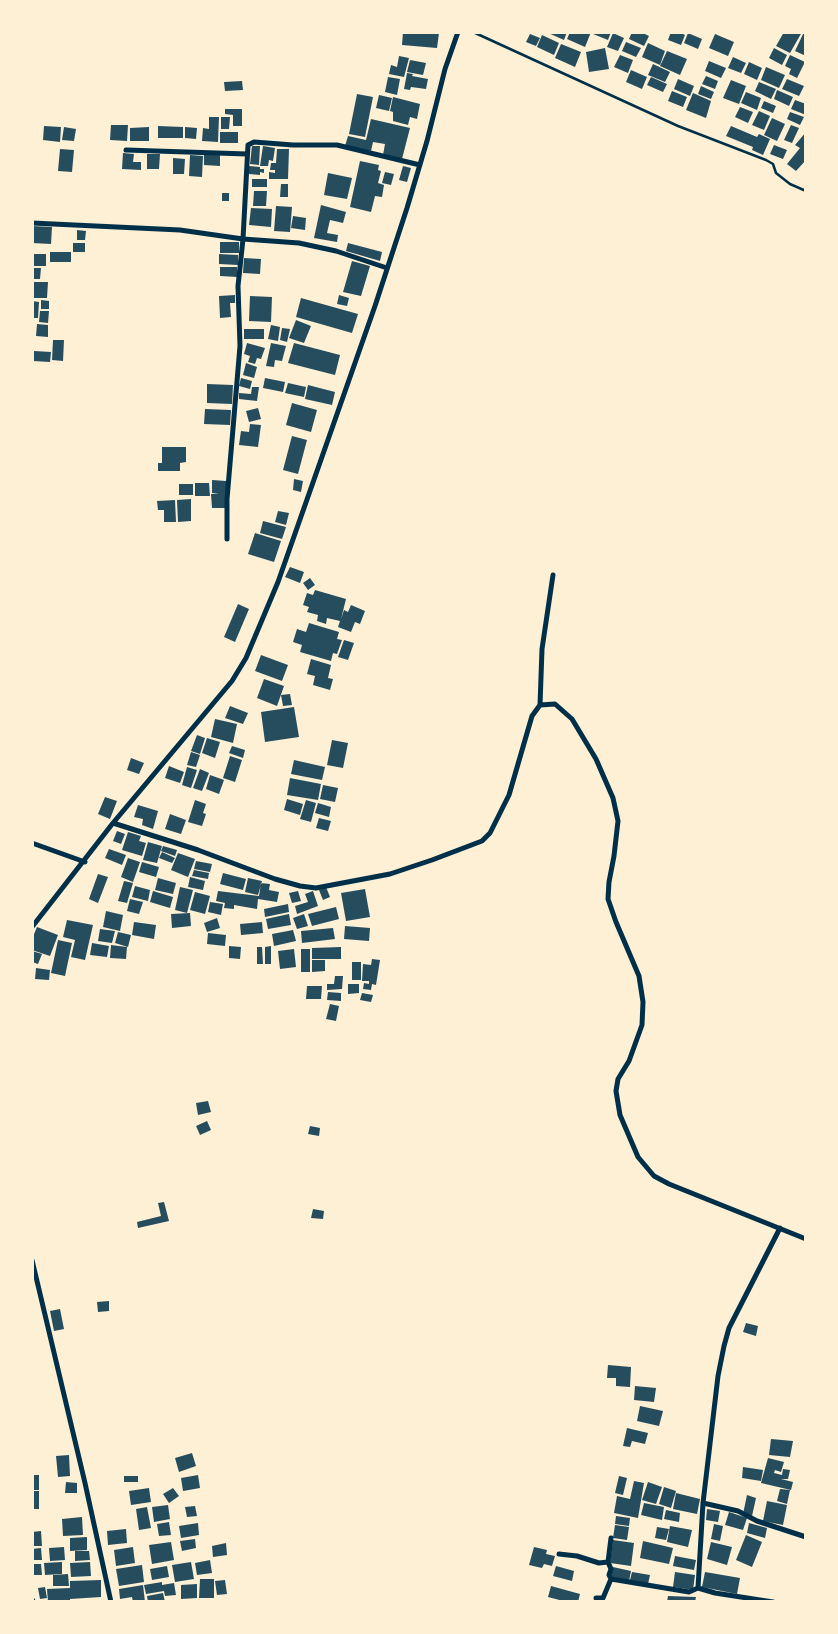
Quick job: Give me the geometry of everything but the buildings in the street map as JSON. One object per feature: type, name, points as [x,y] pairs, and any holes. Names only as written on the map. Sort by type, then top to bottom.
[{"type":"street","points":[[32,927],[113,823],[232,681],[246,658],[278,582],[387,268],[420,165],[445,68],[458,32]]},
{"type":"street","points":[[227,539],[227,499],[240,346],[238,286],[243,239],[248,145],[254,142],[293,145],[337,145],[420,165]]},
{"type":"street","points":[[126,150],[247,154]]},
{"type":"street","points":[[32,224],[180,230],[243,239],[298,242],[316,245],[387,268]]},
{"type":"street","points":[[113,823],[188,847],[275,879],[316,888],[390,874],[482,840],[490,833],[508,794],[532,716],[540,705],[542,649],[554,575]]},
{"type":"street","points":[[540,705],[554,704],[572,719],[596,759],[613,798],[618,821],[614,856],[608,882],[608,899],[639,976],[643,1002],[642,1025],[629,1061],[618,1079],[616,1091],[620,1115],[638,1157],[654,1176],[668,1184],[806,1239]]},
{"type":"street","points":[[32,843],[84,862]]},
{"type":"street","points":[[698,1588],[703,1504],[718,1376],[724,1346],[729,1328],[780,1228]]},
{"type":"street","points":[[32,1260],[76,1446],[110,1602]]},
{"type":"street","points":[[703,1504],[738,1511],[757,1521],[806,1537]]},
{"type":"street","points":[[596,1598],[603,1598],[611,1579],[608,1562],[611,1538]]},
{"type":"street","points":[[559,1554],[577,1556],[599,1563],[608,1562]]},
{"type":"street","points":[[611,1579],[689,1592],[698,1588],[715,1593],[773,1602]]},
{"type":"path","points":[[474,32],[678,126],[766,160],[773,164],[776,173],[790,184],[806,190]]},
{"type":"path","points":[[32,1598],[35,1602]]}]
